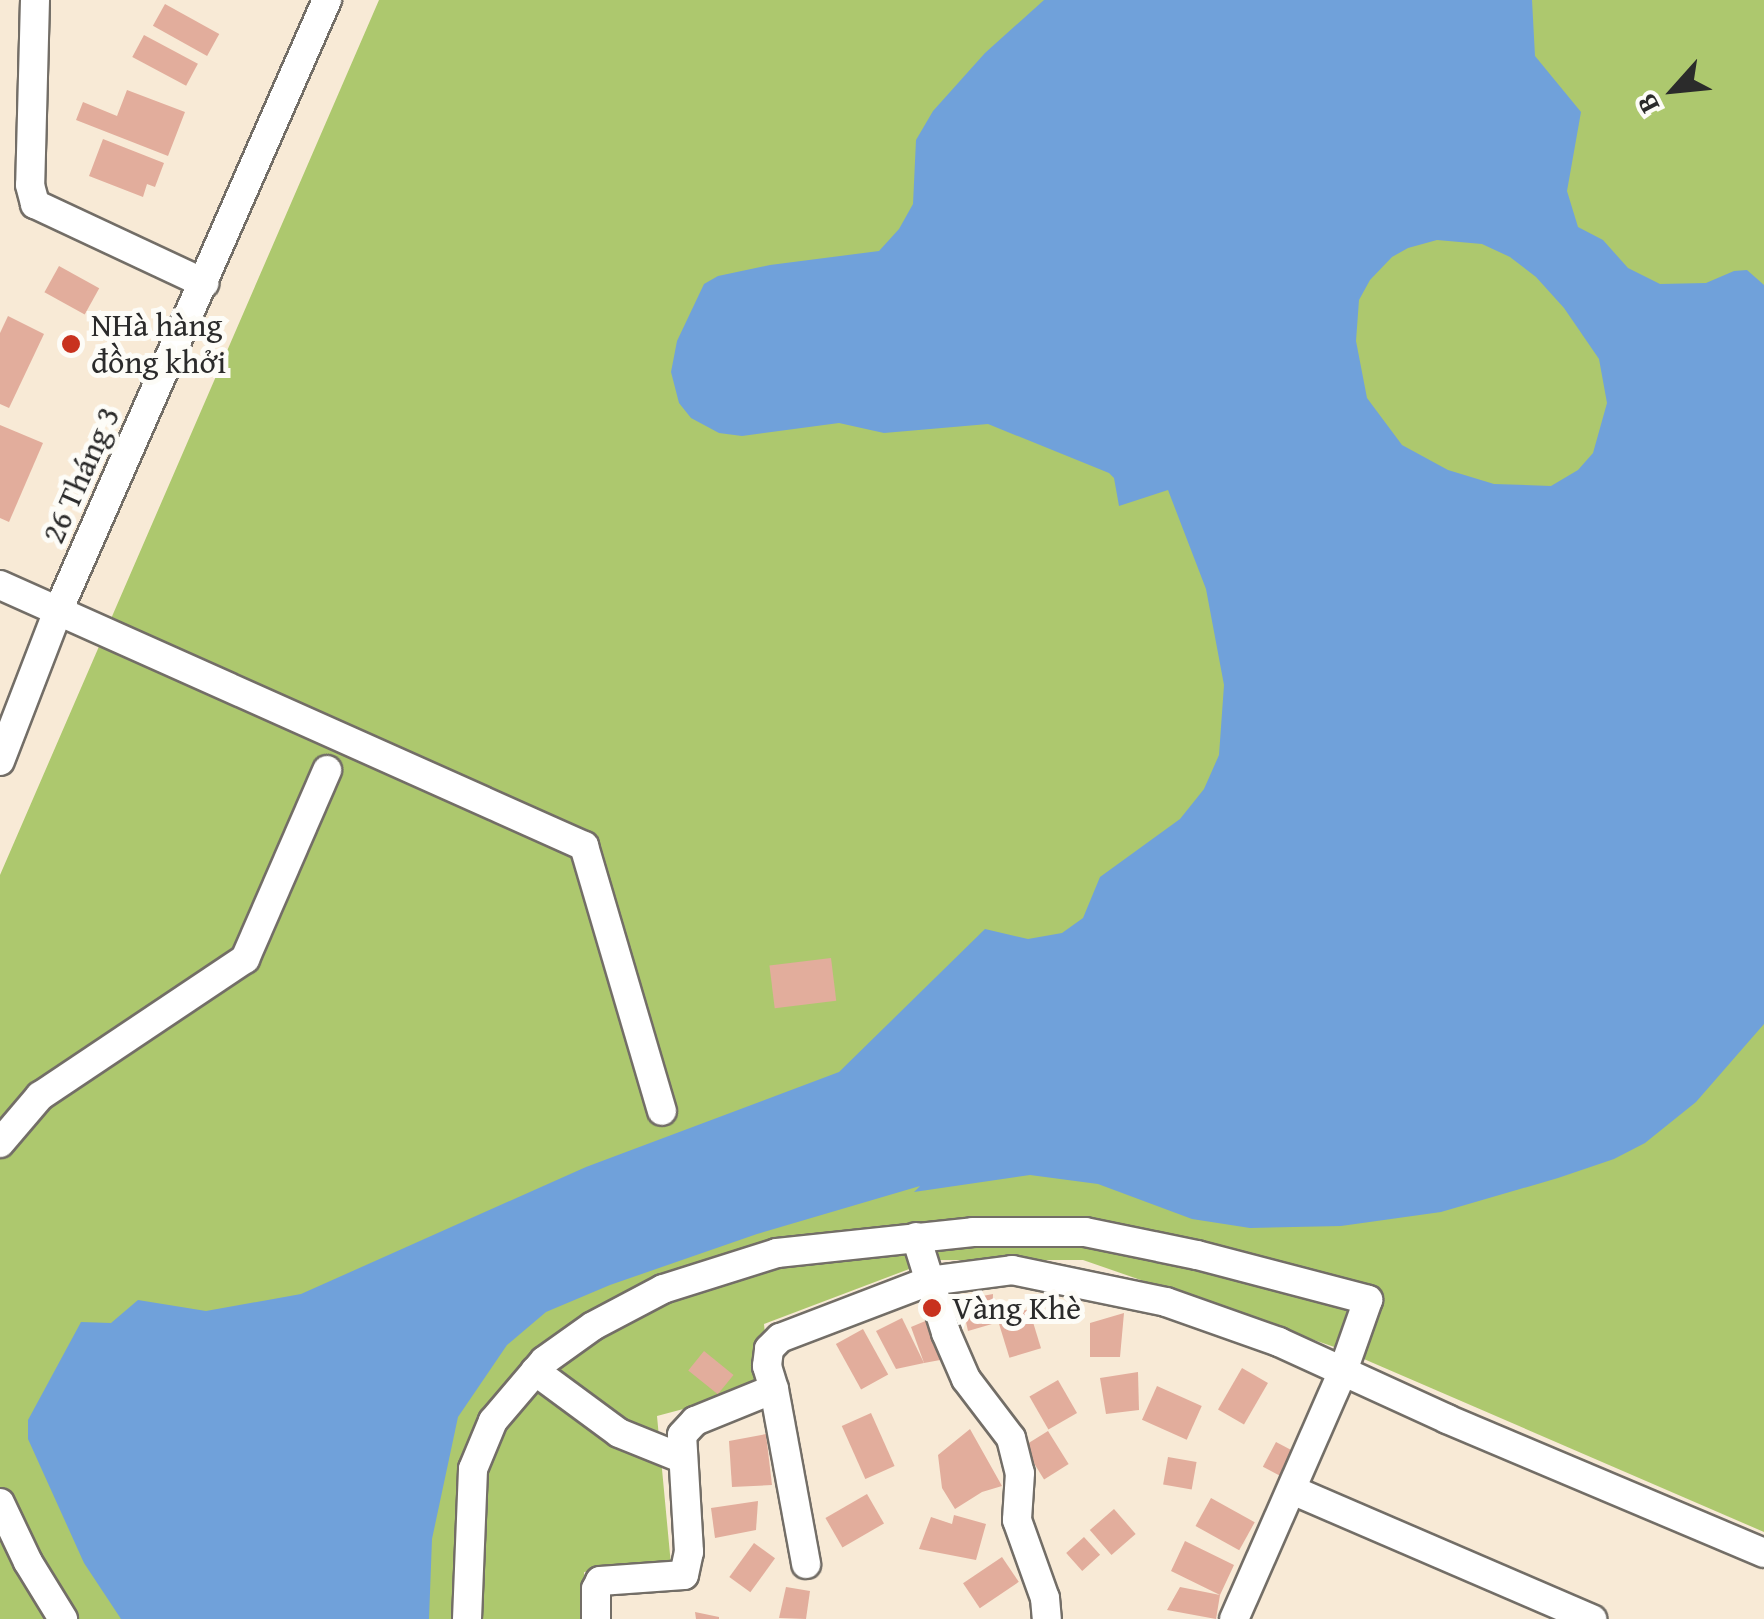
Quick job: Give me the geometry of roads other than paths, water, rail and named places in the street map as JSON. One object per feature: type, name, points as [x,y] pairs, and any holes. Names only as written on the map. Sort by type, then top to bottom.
[{"type":"street","points":[[35,0],[30,184],[35,204],[204,283]]},
{"type":"street","name":"26 Tháng 3","points":[[0,761],[58,610],[327,0]]},
{"type":"street","points":[[0,585],[584,846],[662,1111]]},
{"type":"street","points":[[0,1143],[40,1096],[245,959],[327,770]]},
{"type":"street","points":[[467,1619],[473,1470],[493,1421],[536,1371],[592,1326],[663,1289],[777,1254],[916,1237],[1085,1232],[1368,1300],[1344,1371],[1237,1618]]},
{"type":"street","points":[[916,1237],[928,1281],[966,1379],[1011,1438],[1020,1473],[1017,1520],[1045,1598],[1047,1619]]},
{"type":"street","points":[[806,1564],[768,1366],[770,1349],[780,1338],[928,1281],[1012,1270],[1117,1289],[1279,1342],[1764,1553]]},
{"type":"street","points":[[536,1371],[620,1433],[682,1458]]},
{"type":"street","points":[[596,1619],[596,1589],[600,1581],[684,1576],[689,1552],[682,1458],[686,1426],[774,1389]]},
{"type":"street","points":[[1292,1490],[1592,1619]]},
{"type":"street","points":[[0,1503],[28,1562],[63,1619]]},
{"type":"water","points":[[1044,0],[1532,0],[1535,56],[1581,112],[1567,191],[1578,227],[1603,240],[1628,268],[1660,284],[1706,283],[1747,270],[1764,285],[1764,1024],[1696,1102],[1645,1143],[1614,1159],[1558,1178],[1441,1212],[1341,1226],[1250,1228],[1192,1219],[1098,1184],[1030,1175],[914,1192],[920,1186],[757,1234],[610,1285],[546,1312],[507,1345],[458,1417],[432,1539],[429,1619],[121,1619],[84,1563],[28,1439],[28,1420],[81,1322],[111,1323],[138,1300],[206,1311],[301,1294],[586,1167],[839,1072],[985,929],[1028,939],[1062,933],[1083,918],[1100,877],[1180,819],[1204,789],[1219,755],[1224,685],[1206,589],[1168,490],[1119,506],[1114,478],[1109,473],[988,424],[884,433],[839,423],[742,436],[719,433],[691,418],[679,403],[671,372],[677,341],[704,284],[718,276],[770,265],[879,251],[899,229],[913,204],[916,140],[933,111],[985,53]],"holes":[[[1437,240],[1482,244],[1510,257],[1536,277],[1564,308],[1599,359],[1607,403],[1593,453],[1578,470],[1551,486],[1494,484],[1448,470],[1402,445],[1367,398],[1356,341],[1359,300],[1370,280],[1392,257],[1408,248]]]},
{"type":"place","name":"NHà hàng đồng khởi","points":[[71,344]]},
{"type":"place","name":"Vàng Khè","points":[[932,1308]]}]
